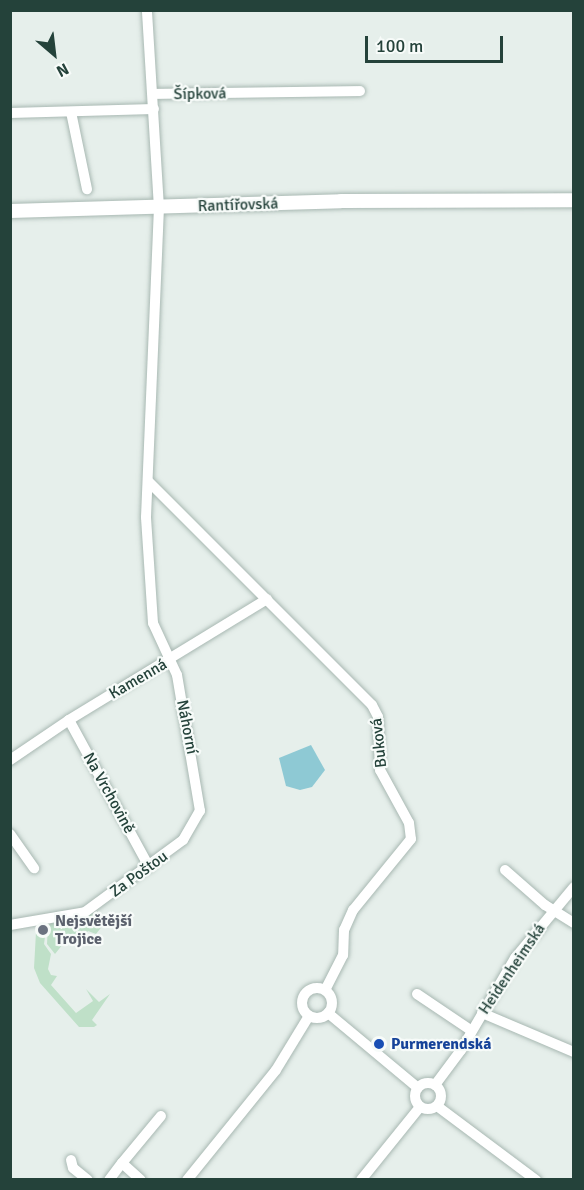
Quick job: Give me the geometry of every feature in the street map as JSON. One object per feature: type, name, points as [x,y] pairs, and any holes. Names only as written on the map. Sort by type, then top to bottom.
[{"type":"street","points":[[147,10],[153,94]]},
{"type":"street","name":"Šípková","points":[[149,482],[159,207],[153,94],[360,91]]},
{"type":"street","points":[[10,113],[154,109]]},
{"type":"street","points":[[71,111],[87,189]]},
{"type":"street","name":"Rantířovská","points":[[10,211],[465,200],[573,200]]},
{"type":"street","name":"Buková","points":[[149,482],[372,705],[380,728],[380,770],[412,830],[407,847],[350,915],[344,930],[343,955],[325,990]]},
{"type":"street","name":"Náhorní","points":[[149,482],[147,517],[153,623],[170,660],[200,796]]},
{"type":"street","name":"Kamenná","points":[[10,760],[69,720],[267,599]]},
{"type":"street","name":"Na Vrchovině","points":[[69,720],[149,867]]},
{"type":"street","name":"Za Poštou","points":[[10,925],[77,915],[149,867],[190,833],[200,811],[200,796]]},
{"type":"street","points":[[10,834],[34,868]]},
{"type":"street","points":[[506,870],[552,910],[573,923]]},
{"type":"street","name":"Heidenheimská","points":[[435,1085],[472,1031],[515,958],[573,887]]},
{"type":"street","points":[[315,988],[325,990],[332,1001],[328,1013],[321,1018],[309,1016],[303,1010],[303,996],[315,988]]},
{"type":"street","points":[[417,994],[472,1031]]},
{"type":"street","points":[[328,1013],[418,1088]]},
{"type":"street","points":[[482,1013],[573,1052]]},
{"type":"street","points":[[190,1178],[276,1070],[309,1016]]},
{"type":"street","points":[[425,1083],[435,1085],[441,1095],[437,1106],[429,1109],[420,1107],[415,1099],[418,1088],[425,1083]]},
{"type":"street","points":[[437,1106],[536,1179]]},
{"type":"street","points":[[361,1179],[420,1107]]},
{"type":"street","points":[[109,1179],[161,1116]]},
{"type":"street","points":[[71,1160],[73,1168],[88,1179]]},
{"type":"street","points":[[122,1163],[141,1179]]},
{"type":"green space","points":[[93,913],[117,922],[107,920],[96,934],[88,931],[76,945],[67,939],[55,954],[47,944],[48,924]]},
{"type":"green space","points":[[46,929],[44,944],[51,954],[48,969],[51,975],[57,976],[51,985],[76,1013],[93,1001],[86,989],[99,1002],[110,994],[92,1020],[97,1025],[94,1027],[79,1027],[40,983],[34,968],[36,932]]},
{"type":"water","points":[[311,745],[325,770],[312,787],[300,790],[286,786],[279,758]]},
{"type":"place","name":"Nejsvětější Trojice","points":[[43,930]]},
{"type":"place","name":"Purmerendská","points":[[379,1044]]}]
